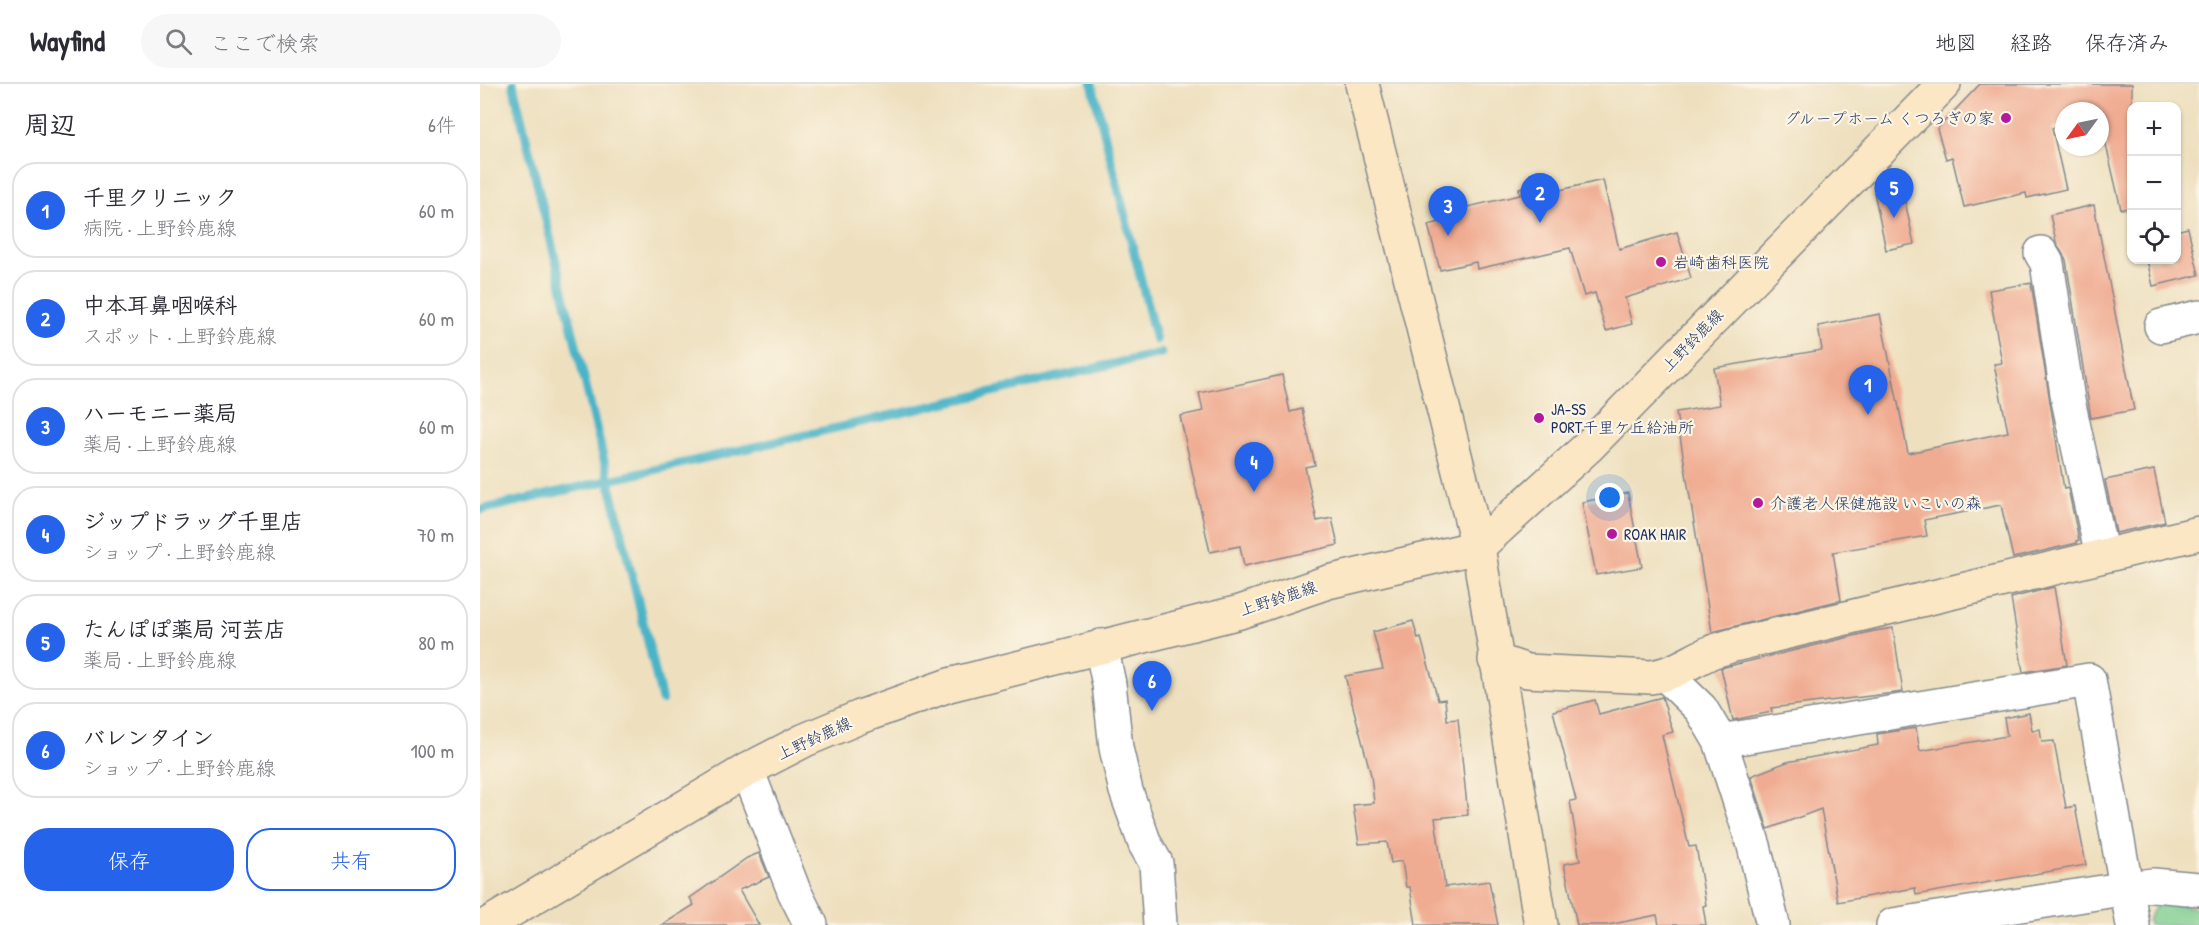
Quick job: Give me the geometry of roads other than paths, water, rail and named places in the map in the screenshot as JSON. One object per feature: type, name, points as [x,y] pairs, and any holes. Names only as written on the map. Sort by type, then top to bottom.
[{"type":"main road","points":[[1362,84],[1478,547],[1540,925]]},
{"type":"main road","name":"上野鈴鹿線","points":[[487,925],[747,770],[805,740],[849,721],[949,686],[1239,612],[1328,582],[1478,547],[1589,446],[1944,84]]},
{"type":"main road","points":[[1495,660],[1527,671],[1651,677],[1666,675],[1686,667],[1708,653],[1730,646],[2199,533]]},
{"type":"street","points":[[2041,253],[2047,263],[2068,400],[2102,556]]},
{"type":"street","points":[[2162,326],[2199,317]]},
{"type":"street","points":[[1101,646],[1109,684],[1116,748],[1126,791],[1145,844],[1156,863],[1160,925]]},
{"type":"street","points":[[1666,675],[1701,709],[1720,741],[1754,846],[1773,925]]},
{"type":"street","points":[[1720,741],[2089,680],[2133,925]]},
{"type":"street","points":[[747,770],[794,891],[811,925]]},
{"type":"street","points":[[1893,925],[2153,885],[2199,889]]},
{"type":"waterway","points":[[513,84],[662,700]]},
{"type":"waterway","points":[[1092,84],[1156,340]]},
{"type":"waterway","points":[[480,510],[1161,353]]},
{"type":"place","name":"グループホーム くつろぎの家","points":[[2006,118]]},
{"type":"place","name":"たんぽぽ薬局 河芸店","points":[[1894,218]]},
{"type":"place","name":"中本耳鼻咽喉科","points":[[1540,223]]},
{"type":"place","name":"ハーモニー薬局","points":[[1448,236]]},
{"type":"place","name":"岩崎歯科医院","points":[[1661,262]]},
{"type":"place","name":"千里クリニック","points":[[1868,415]]},
{"type":"place","name":"JA-SS PORT千里ケ丘給油所","points":[[1539,418]]},
{"type":"place","name":"ジップドラッグ千里店","points":[[1254,492]]},
{"type":"place","name":"介護老人保健施設 いこいの森","points":[[1758,503]]},
{"type":"place","name":"ROAK HAIR","points":[[1612,534]]},
{"type":"place","name":"バレンタイン","points":[[1152,711]]}]
